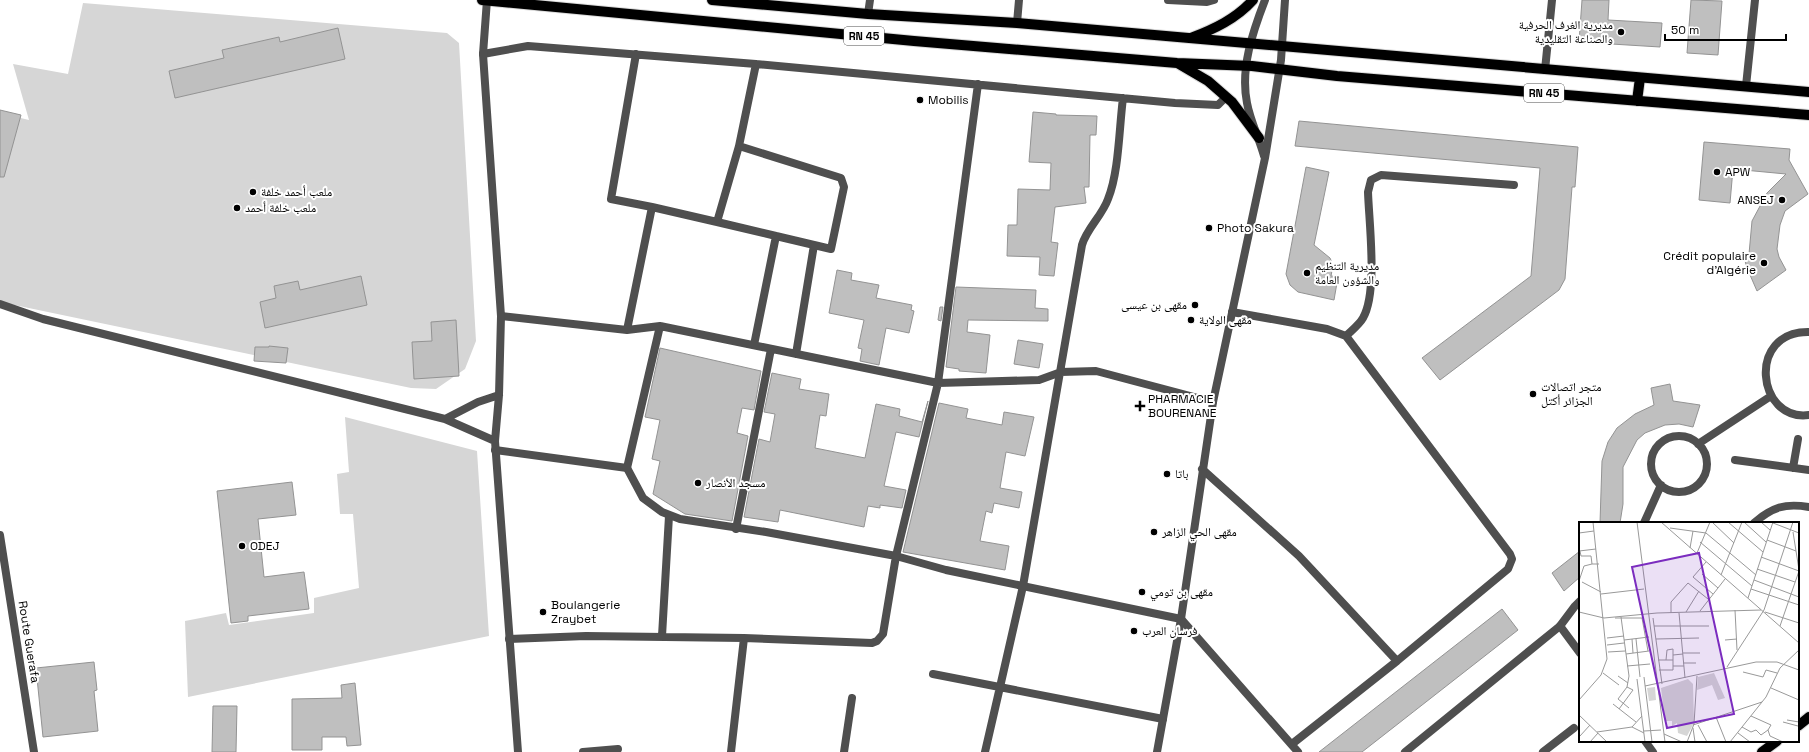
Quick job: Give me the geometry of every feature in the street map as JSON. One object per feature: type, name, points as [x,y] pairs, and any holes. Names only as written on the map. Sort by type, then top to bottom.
[{"type":"main road","name":"RN 45","points":[[482,0],[1177,63],[1247,66],[1279,70],[1809,115]]},
{"type":"main road","name":"RN 45","points":[[712,0],[868,14],[1017,23],[1809,92]]},
{"type":"main road","points":[[1189,39],[1219,27],[1244,10],[1253,0]]},
{"type":"main road","points":[[1177,63],[1208,81],[1226,97],[1237,108],[1259,138]]},
{"type":"main road","points":[[1637,101],[1640,78]]},
{"type":"main road","points":[[1799,725],[1809,718]]},
{"type":"main road","points":[[1762,752],[1776,742]]},
{"type":"street","points":[[488,0],[483,54],[500,316],[499,395],[495,450],[518,752]]},
{"type":"street","points":[[868,14],[870,0]]},
{"type":"street","points":[[1017,23],[1019,0]]},
{"type":"street","points":[[1168,0],[1206,2],[1214,0]]},
{"type":"street","points":[[1265,0],[1254,28],[1250,44],[1246,80],[1247,103],[1265,158]]},
{"type":"street","points":[[1157,752],[1182,619],[1202,469],[1213,402],[1265,158],[1279,70],[1285,0]]},
{"type":"street","points":[[1545,70],[1552,0]]},
{"type":"street","points":[[1746,86],[1755,0]]},
{"type":"street","points":[[483,54],[528,46],[756,64],[1175,103],[1218,105],[1226,97]]},
{"type":"street","points":[[636,54],[611,199],[652,207],[831,249],[844,188],[841,178],[739,146]]},
{"type":"street","points":[[717,222],[739,146],[756,64]]},
{"type":"street","points":[[509,639],[586,636],[662,636],[872,643],[877,641],[883,634],[896,556],[938,383],[978,84]]},
{"type":"street","points":[[984,752],[1023,586],[1082,245],[1084,239],[1103,211],[1112,186],[1123,98]]},
{"type":"street","points":[[1346,336],[1363,319],[1371,282],[1368,192],[1371,180],[1382,175],[1514,185]]},
{"type":"street","points":[[627,330],[652,207]]},
{"type":"street","points":[[754,345],[776,236]]},
{"type":"street","points":[[796,354],[814,245]]},
{"type":"street","points":[[0,304],[43,319],[445,419],[495,441]]},
{"type":"street","points":[[1232,312],[1327,330],[1346,336],[1512,559],[1508,570],[1397,661],[1292,744]]},
{"type":"street","points":[[500,316],[627,330],[660,326],[938,383],[1039,380],[1061,372],[1096,371],[1213,402]]},
{"type":"street","points":[[660,326],[627,468],[643,498],[669,516],[896,556],[946,570],[1182,619],[1298,752]]},
{"type":"street","points":[[1809,332],[1801,332],[1787,336],[1777,344],[1769,356],[1765,369],[1766,383],[1771,396],[1780,406],[1792,413],[1809,415]]},
{"type":"street","points":[[736,529],[771,349]]},
{"type":"street","points":[[445,419],[478,402],[499,395]]},
{"type":"street","points":[[1698,444],[1771,396]]},
{"type":"street","points":[[1682,437],[1698,444],[1707,458],[1705,475],[1700,483],[1694,488],[1677,492],[1661,485],[1652,471],[1654,454],[1659,446],[1665,440],[1682,437]]},
{"type":"street","points":[[1793,468],[1798,439]]},
{"type":"street","points":[[495,450],[627,468]]},
{"type":"street","points":[[1735,460],[1809,470]]},
{"type":"street","points":[[1202,469],[1299,556],[1397,661]]},
{"type":"street","points":[[1644,522],[1661,485]]},
{"type":"street","points":[[1755,522],[1766,512],[1783,505],[1809,507]]},
{"type":"street","points":[[662,636],[669,516]]},
{"type":"street","name":"Route Guerafa","points":[[0,535],[2,559],[34,752]]},
{"type":"street","points":[[1405,752],[1560,626],[1579,602]]},
{"type":"street","points":[[1560,626],[1579,652]]},
{"type":"street","points":[[730,752],[744,638]]},
{"type":"street","points":[[933,674],[1163,718]]},
{"type":"street","points":[[844,752],[852,698]]},
{"type":"street","points":[[1543,752],[1574,728]]},
{"type":"street","points":[[1646,742],[1653,752]]},
{"type":"street","points":[[583,752],[618,749]]},
{"type":"shaded area","name":"ملعب خلفة أحمد","points":[[83,3],[447,33],[459,43],[476,341],[465,369],[436,389],[411,388],[0,302],[0,113],[29,120],[13,64],[68,74]]},
{"type":"shaded area","points":[[345,417],[477,451],[489,636],[188,697],[185,621],[226,613],[229,625],[314,613],[314,598],[359,588],[353,514],[340,514],[337,474],[349,472]]},
{"type":"building","name":"مديرية الغرف الحرفية والصناعة التقليدية","points":[[1582,0],[1609,0],[1608,20],[1662,23],[1660,47],[1579,42]]},
{"type":"building","points":[[1691,0],[1722,1],[1718,55],[1687,53]]},
{"type":"building","points":[[338,28],[345,59],[175,98],[169,71],[224,58],[222,50],[279,37],[280,42]]},
{"type":"building","points":[[0,110],[21,115],[4,177],[0,177]]},
{"type":"building","points":[[1033,112],[1056,115],[1097,116],[1096,135],[1090,135],[1089,187],[1084,187],[1086,203],[1055,207],[1051,242],[1058,243],[1054,276],[1039,275],[1040,257],[1007,256],[1008,225],[1017,225],[1018,189],[1050,190],[1051,163],[1029,162]]},
{"type":"building","points":[[1299,121],[1578,147],[1575,187],[1572,187],[1565,279],[1559,290],[1440,380],[1422,358],[1531,276],[1540,168],[1295,146]]},
{"type":"building","points":[[1704,142],[1790,149],[1789,160],[1808,194],[1785,211],[1780,225],[1777,249],[1779,257],[1786,270],[1757,291],[1747,268],[1743,254],[1749,254],[1752,221],[1767,193],[1786,174],[1733,169],[1730,203],[1699,200]]},
{"type":"building","points":[[1306,167],[1329,172],[1314,245],[1330,258],[1333,265],[1331,276],[1338,277],[1334,300],[1298,292],[1290,285],[1286,274]]},
{"type":"building","points":[[837,270],[852,273],[851,280],[879,285],[876,298],[912,305],[911,310],[914,311],[909,333],[886,328],[879,365],[860,361],[862,349],[858,348],[864,320],[829,313]]},
{"type":"building","points":[[361,276],[367,305],[265,328],[260,302],[276,298],[274,286],[298,281],[300,290]]},
{"type":"building","points":[[956,287],[1036,290],[1035,308],[1048,309],[1048,321],[968,320],[967,332],[990,335],[986,373],[959,371],[959,369],[946,367]]},
{"type":"building","points":[[940,307],[943,307],[941,321],[938,320]]},
{"type":"building","points":[[456,320],[459,376],[414,379],[412,342],[432,341],[431,322]]},
{"type":"building","points":[[1018,340],[1043,344],[1039,368],[1014,364]]},
{"type":"building","points":[[269,346],[288,348],[286,363],[254,361],[255,347]]},
{"type":"building","points":[[660,348],[761,371],[754,410],[742,408],[737,433],[748,436],[732,521],[685,514],[653,494],[660,461],[652,459],[660,420],[645,417]]},
{"type":"building","points":[[772,373],[801,379],[799,389],[829,394],[826,416],[820,415],[815,448],[865,458],[876,404],[900,409],[899,416],[922,422],[928,401],[919,437],[896,432],[884,486],[906,490],[902,508],[880,505],[880,508],[868,506],[864,527],[780,510],[778,522],[744,517],[759,439],[770,442],[775,414],[764,412]]},
{"type":"building","points":[[1670,384],[1673,401],[1700,405],[1693,427],[1679,424],[1665,425],[1645,433],[1637,440],[1623,467],[1623,504],[1620,522],[1600,522],[1602,461],[1608,442],[1617,428],[1635,414],[1654,405],[1651,388]]},
{"type":"building","points":[[939,403],[968,409],[966,418],[1002,425],[1004,412],[1034,417],[1025,456],[1006,452],[1000,488],[1022,492],[1019,508],[994,503],[992,513],[986,511],[980,541],[1009,546],[1005,570],[903,552]]},
{"type":"building","name":"ODEJ","points":[[292,482],[296,515],[258,519],[264,577],[304,572],[309,609],[248,616],[248,621],[231,623],[217,491]]},
{"type":"building","points":[[1579,552],[1579,578],[1564,591],[1552,573]]},
{"type":"building","points":[[1502,609],[1518,630],[1362,752],[1319,752]]},
{"type":"building","points":[[94,662],[97,690],[94,691],[98,731],[43,737],[36,668]]},
{"type":"building","points":[[355,683],[361,745],[347,746],[346,737],[322,737],[322,750],[292,750],[292,699],[342,698],[341,685]]},
{"type":"building","points":[[213,706],[237,706],[236,752],[212,752]]},
{"type":"place","name":"مديرية الغرف الحرفية والصناعة التقليدية","points":[[1621,32]]},
{"type":"place","name":"Mobilis","points":[[920,100]]},
{"type":"place","name":"APW","points":[[1717,172]]},
{"type":"place","name":"ملعب أحمد خلفة","points":[[253,192]]},
{"type":"place","name":"ANSEJ","points":[[1782,200]]},
{"type":"place","name":"ملعب خلفة أحمد","points":[[237,208]]},
{"type":"place","name":"Photo Sakura","points":[[1209,228]]},
{"type":"place","name":"Crédit populaire d'Algérie","points":[[1764,263]]},
{"type":"place","name":"مديرية التنظيم والشؤون العامة","points":[[1307,273]]},
{"type":"place","name":"مقهى بن عيسى","points":[[1195,305]]},
{"type":"place","name":"مقهى الولاية","points":[[1191,320]]},
{"type":"place","name":"متجر اتصالات الجزائر أكتل","points":[[1533,394]]},
{"type":"place","name":"PHARMACIE BOURENANE","points":[[1140,406]]},
{"type":"place","name":"باتا","points":[[1167,474]]},
{"type":"place","name":"مسجد الأنصار","points":[[698,483]]},
{"type":"place","name":"مقهى الحي الزاهر","points":[[1154,532]]},
{"type":"place","name":"ODEJ","points":[[242,546]]},
{"type":"place","name":"مقهى بن تومي","points":[[1142,592]]},
{"type":"place","name":"Boulangerie Zraybet","points":[[543,612]]},
{"type":"place","name":"فرسان العرب","points":[[1134,631]]}]
